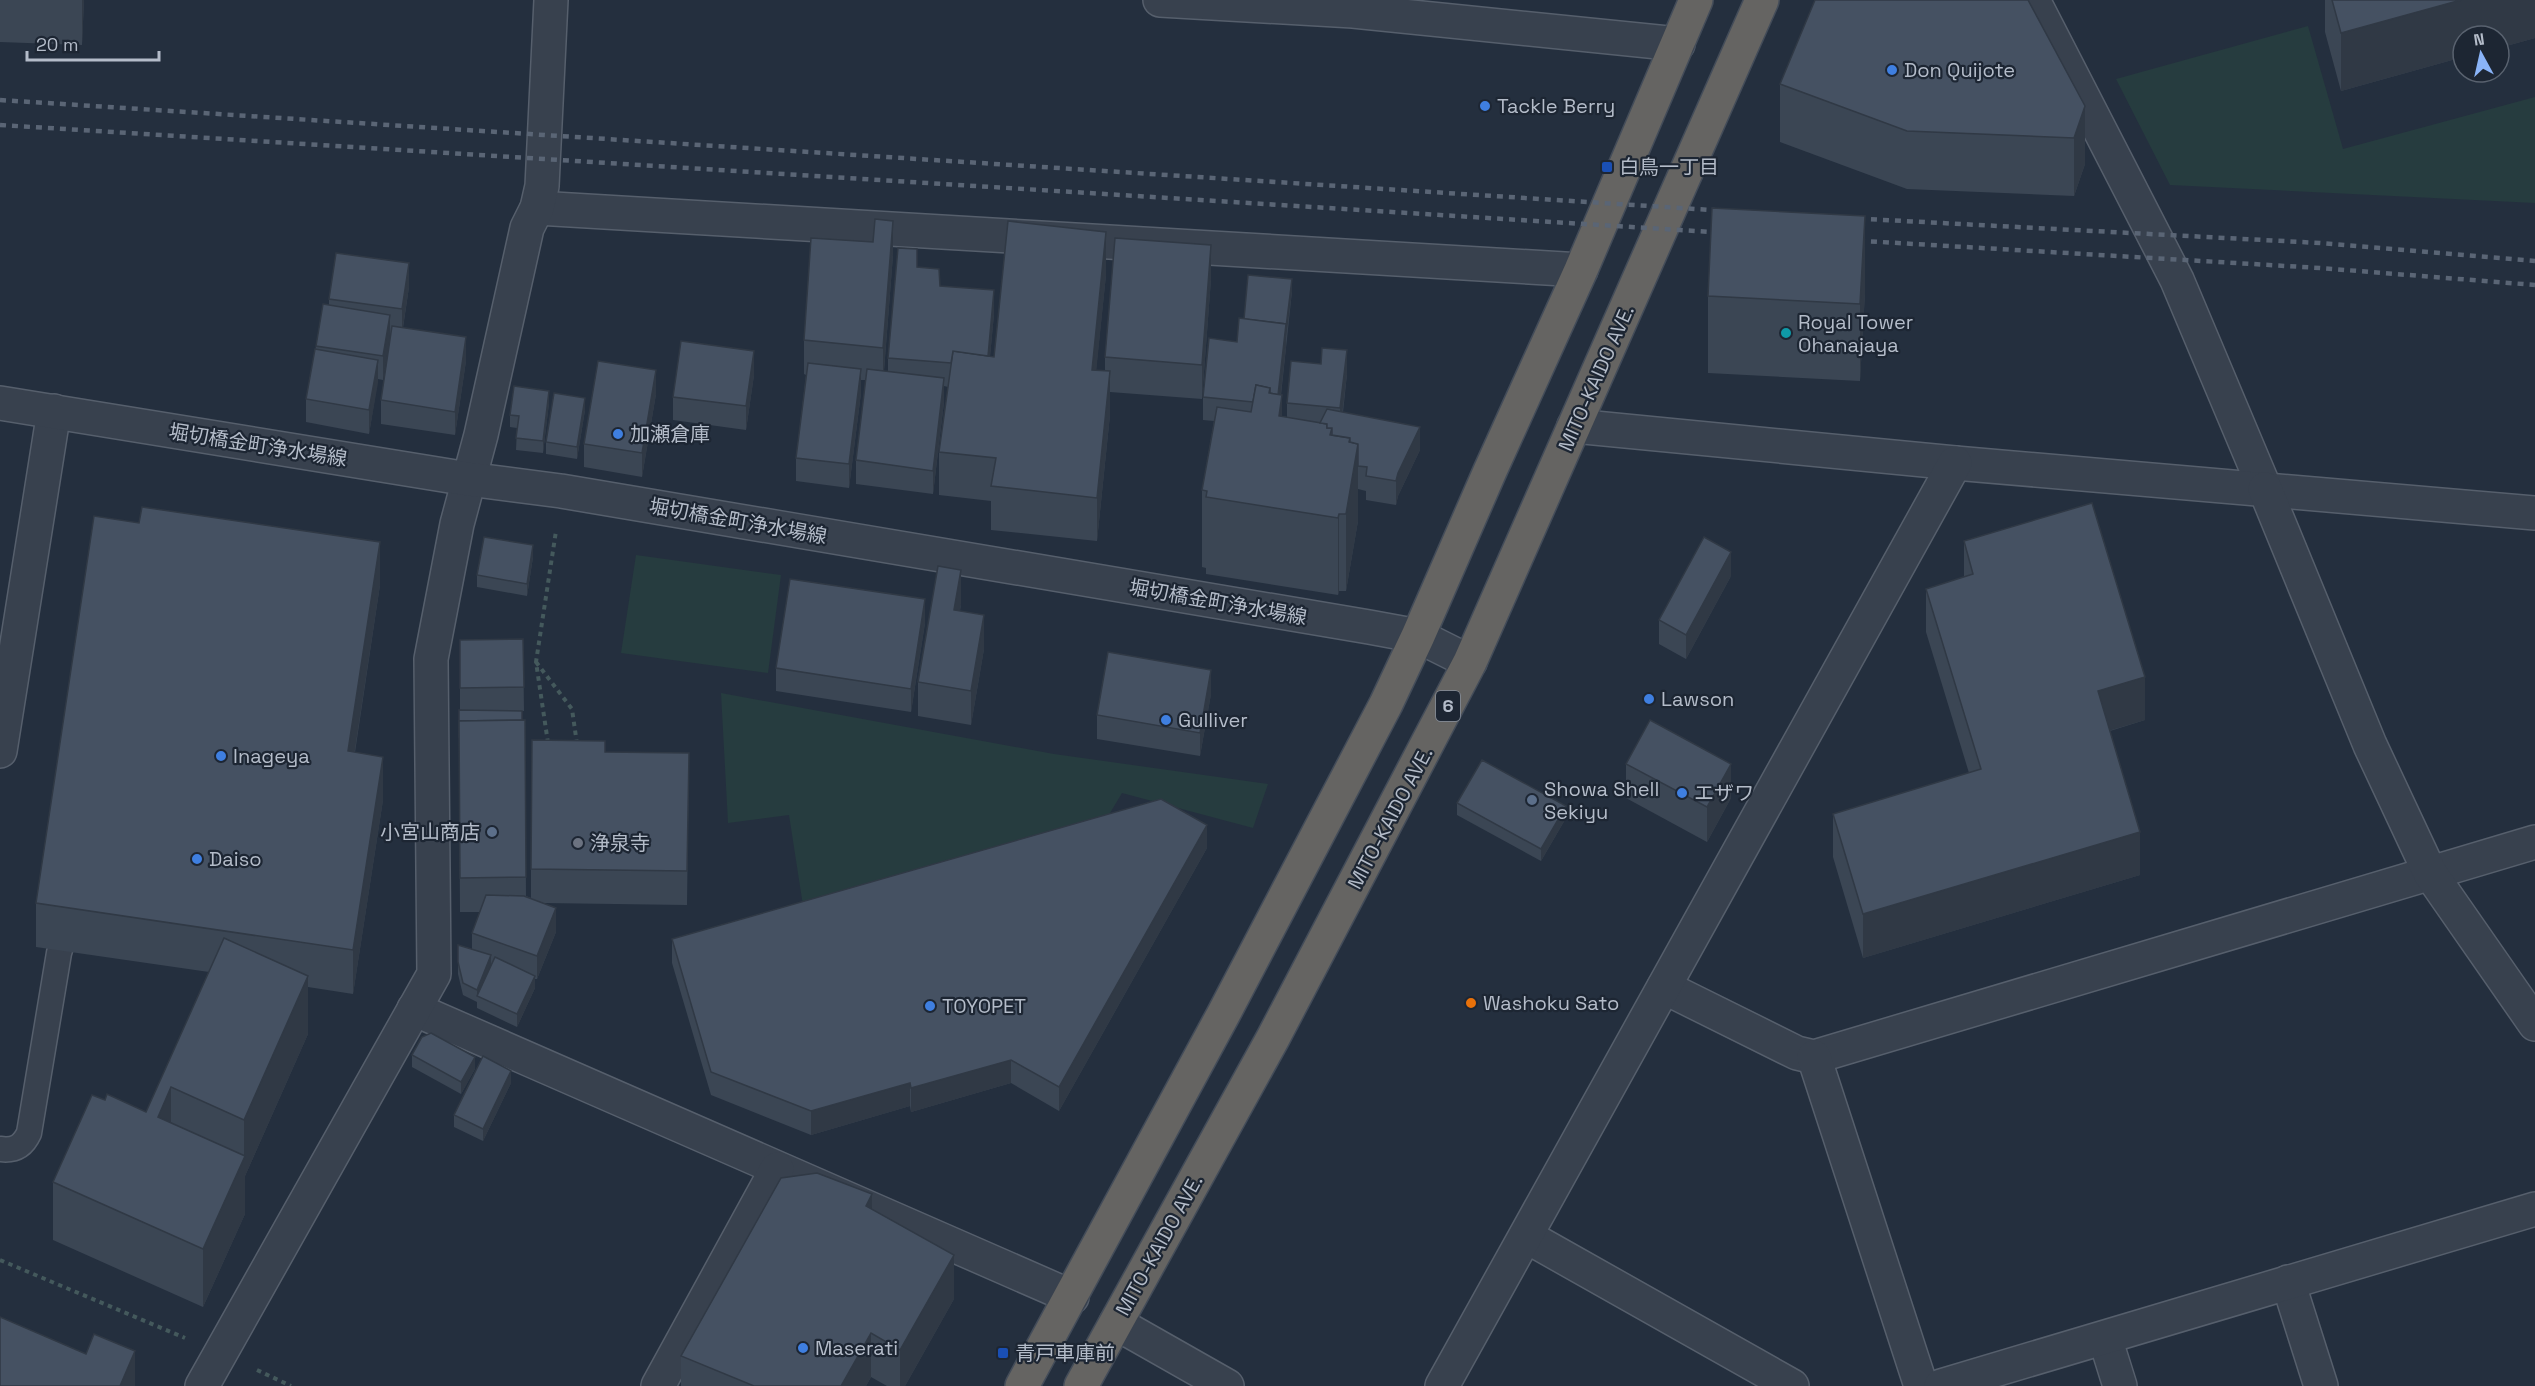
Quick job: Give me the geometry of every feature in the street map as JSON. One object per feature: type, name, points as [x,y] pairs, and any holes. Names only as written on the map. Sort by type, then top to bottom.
[{"type":"highway","points":[[1022,1386],[1234,994],[1386,704],[1419,636],[1490,471],[1581,270],[1696,0]]},
{"type":"highway","name":"MITO-KAIDO AVE.","points":[[1081,1386],[1273,1038],[1470,662],[1762,0]]},
{"type":"street","points":[[202,1386],[434,974],[431,659],[468,479],[527,228],[537,208],[542,186],[551,0]]},
{"type":"street","points":[[1160,0],[1351,5],[1678,44]]},
{"type":"street","points":[[2033,0],[2177,280],[2370,745],[2430,873],[2535,1024]]},
{"type":"street","points":[[537,208],[1581,270]]},
{"type":"street","name":"堀切橋金町浄水場線","points":[[0,403],[468,479],[561,491],[1419,636],[1470,662]]},
{"type":"street","points":[[0,751],[54,411]]},
{"type":"street","points":[[1574,426],[1955,463],[2535,513]]},
{"type":"street","points":[[1442,1386],[1955,463]]},
{"type":"street","points":[[1665,987],[1797,1053],[1814,1057],[2535,842]]},
{"type":"street","points":[[414,1009],[777,1169],[1031,1277],[1072,1297]]},
{"type":"street","points":[[1814,1057],[1921,1386]]},
{"type":"street","points":[[658,1386],[777,1169]]},
{"type":"street","points":[[1941,1386],[2535,1209]]},
{"type":"street","points":[[1526,1236],[1792,1386]]},
{"type":"street","points":[[2288,1282],[2321,1386]]},
{"type":"street","points":[[1116,1323],[1227,1386]]},
{"type":"street","points":[[2105,1338],[2120,1386]]},
{"type":"lane","points":[[1,1149],[10,1150],[20,1147],[29,1133],[63,941],[75,932],[103,934]]},
{"type":"path","points":[[549,751],[536,662],[561,491]]},
{"type":"path","points":[[536,662],[572,709],[577,744],[569,753]]},
{"type":"path","points":[[0,1260],[221,1353],[291,1386]]},
{"type":"green space","points":[[2308,26],[2343,149],[2535,97],[2535,203],[2170,185],[2116,79]]},
{"type":"green space","points":[[636,555],[781,575],[768,673],[621,653]]},
{"type":"green space","points":[[721,693],[1054,754],[1268,784],[1253,828],[1122,793],[1107,818],[804,912],[789,815],[728,823]]},
{"type":"building","points":[[1815,0],[2028,0],[2085,106],[2074,138],[1907,131],[1780,84]]},
{"type":"building","points":[[2332,0],[2461,0],[2341,33]]},
{"type":"building","points":[[1712,208],[1865,216],[1860,304],[1708,296]]},
{"type":"building","points":[[875,219],[893,221],[883,348],[804,340],[811,238],[873,242]]},
{"type":"building","points":[[1008,221],[1106,232],[1092,370],[1110,371],[1097,498],[991,486],[996,458],[939,452],[953,351],[994,357]]},
{"type":"building","points":[[1115,238],[1211,245],[1202,365],[1105,357]]},
{"type":"building","points":[[898,248],[917,249],[917,267],[939,269],[940,286],[994,290],[988,356],[953,351],[951,363],[888,358]]},
{"type":"building","points":[[336,253],[409,263],[402,309],[329,299]]},
{"type":"building","points":[[1248,275],[1292,279],[1286,327],[1286,324],[1244,319]]},
{"type":"building","points":[[323,304],[390,315],[383,356],[316,346]]},
{"type":"building","points":[[1239,318],[1286,324],[1278,395],[1270,393],[1270,388],[1256,385],[1253,402],[1203,397],[1209,338],[1237,342]]},
{"type":"building","points":[[392,326],[466,337],[455,412],[381,400]]},
{"type":"building","points":[[681,341],[754,351],[746,406],[673,397]]},
{"type":"building","points":[[1322,348],[1347,350],[1340,408],[1287,403],[1291,361],[1321,364]]},
{"type":"building","points":[[315,349],[378,360],[369,410],[306,399]]},
{"type":"building","points":[[598,361],[656,370],[642,453],[584,444]]},
{"type":"building","points":[[808,363],[861,369],[849,464],[796,458]]},
{"type":"building","points":[[867,369],[944,378],[933,471],[856,460]]},
{"type":"building","points":[[1256,385],[1270,388],[1269,393],[1282,395],[1279,416],[1327,424],[1327,428],[1332,428],[1330,435],[1350,438],[1349,442],[1358,444],[1346,514],[1339,514],[1338,518],[1206,497],[1207,491],[1202,490],[1217,407],[1251,412]]},
{"type":"building","points":[[514,386],[549,391],[543,441],[516,438],[519,416],[510,415]]},
{"type":"building","points":[[554,393],[585,398],[577,447],[546,442]]},
{"type":"building","points":[[1327,409],[1420,427],[1396,481],[1366,476],[1367,467],[1358,466],[1358,444],[1350,442],[1350,438],[1332,435],[1332,428],[1327,428],[1327,424],[1320,423]]},
{"type":"building","points":[[2092,503],[2145,677],[2098,691],[2140,832],[1863,914],[1833,814],[1981,769],[1926,589],[1973,574],[1964,541]]},
{"type":"building","points":[[142,507],[380,542],[348,751],[383,757],[353,950],[36,903],[94,516],[139,523]]},
{"type":"building","points":[[484,537],[533,545],[527,584],[477,575]]},
{"type":"building","points":[[1704,537],[1731,552],[1686,635],[1659,620]]},
{"type":"building","points":[[938,566],[961,570],[954,610],[984,615],[971,691],[918,682]]},
{"type":"building","points":[[790,579],[925,599],[911,689],[776,668]]},
{"type":"building","points":[[523,639],[524,687],[460,688],[460,640]]},
{"type":"building","points":[[1108,652],[1211,670],[1200,733],[1097,715]]},
{"type":"building","points":[[459,710],[522,711],[522,720],[459,721]]},
{"type":"building","points":[[525,720],[526,877],[460,878],[459,721]]},
{"type":"building","points":[[1650,720],[1731,764],[1707,807],[1626,764]]},
{"type":"building","points":[[532,740],[605,741],[605,752],[689,753],[687,871],[531,869]]},
{"type":"building","points":[[1482,760],[1566,806],[1541,849],[1457,803]]},
{"type":"building","points":[[1161,799],[1207,825],[1059,1087],[1011,1060],[911,1088],[910,1083],[811,1111],[711,1072],[672,939]]},
{"type":"building","points":[[486,895],[524,896],[556,908],[537,956],[472,933]]},
{"type":"building","points":[[224,938],[308,976],[244,1120],[171,1087],[158,1117],[245,1156],[203,1249],[53,1182],[92,1095],[105,1100],[107,1094],[146,1112]]},
{"type":"building","points":[[458,945],[491,955],[477,990],[463,983],[458,962]]},
{"type":"building","points":[[495,957],[535,976],[517,1014],[477,996]]},
{"type":"building","points":[[431,1033],[475,1057],[461,1082],[412,1055],[422,1037]]},
{"type":"building","points":[[483,1056],[511,1071],[483,1129],[454,1115]]},
{"type":"building","points":[[817,1173],[872,1194],[866,1206],[954,1255],[900,1350],[871,1333],[841,1386],[754,1386],[681,1356],[781,1178]]},
{"type":"building","points":[[0,1317],[86,1354],[94,1334],[135,1351],[120,1386],[0,1386]]},
{"type":"railway","points":[[0,100],[1727,211]]},
{"type":"railway","points":[[0,125],[1728,233]]},
{"type":"railway","points":[[1847,218],[2320,243],[2535,261]]},
{"type":"railway","points":[[1847,240],[2320,268],[2535,285]]},
{"type":"place","name":"Don Quijote","points":[[1892,70]]},
{"type":"place","name":"Tackle Berry","points":[[1485,106]]},
{"type":"place","name":"白鳥一丁目","points":[[1607,167]]},
{"type":"place","name":"Royal Tower Ohanajaya","points":[[1786,333]]},
{"type":"place","name":"加瀬倉庫","points":[[618,434]]},
{"type":"place","name":"Lawson","points":[[1649,699]]},
{"type":"place","name":"Gulliver","points":[[1166,720]]},
{"type":"place","name":"Inageya","points":[[221,756]]},
{"type":"place","name":"エザワ","points":[[1682,793]]},
{"type":"place","name":"Showa Shell Sekiyu","points":[[1532,800]]},
{"type":"place","name":"小宮山商店","points":[[492,832]]},
{"type":"place","name":"浄泉寺","points":[[578,843]]},
{"type":"place","name":"Daiso","points":[[197,859]]},
{"type":"place","name":"Washoku Sato","points":[[1471,1003]]},
{"type":"place","name":"TOYOPET","points":[[930,1006]]},
{"type":"place","name":"Maserati","points":[[803,1348]]},
{"type":"place","name":"青戸車庫前","points":[[1003,1353]]}]
